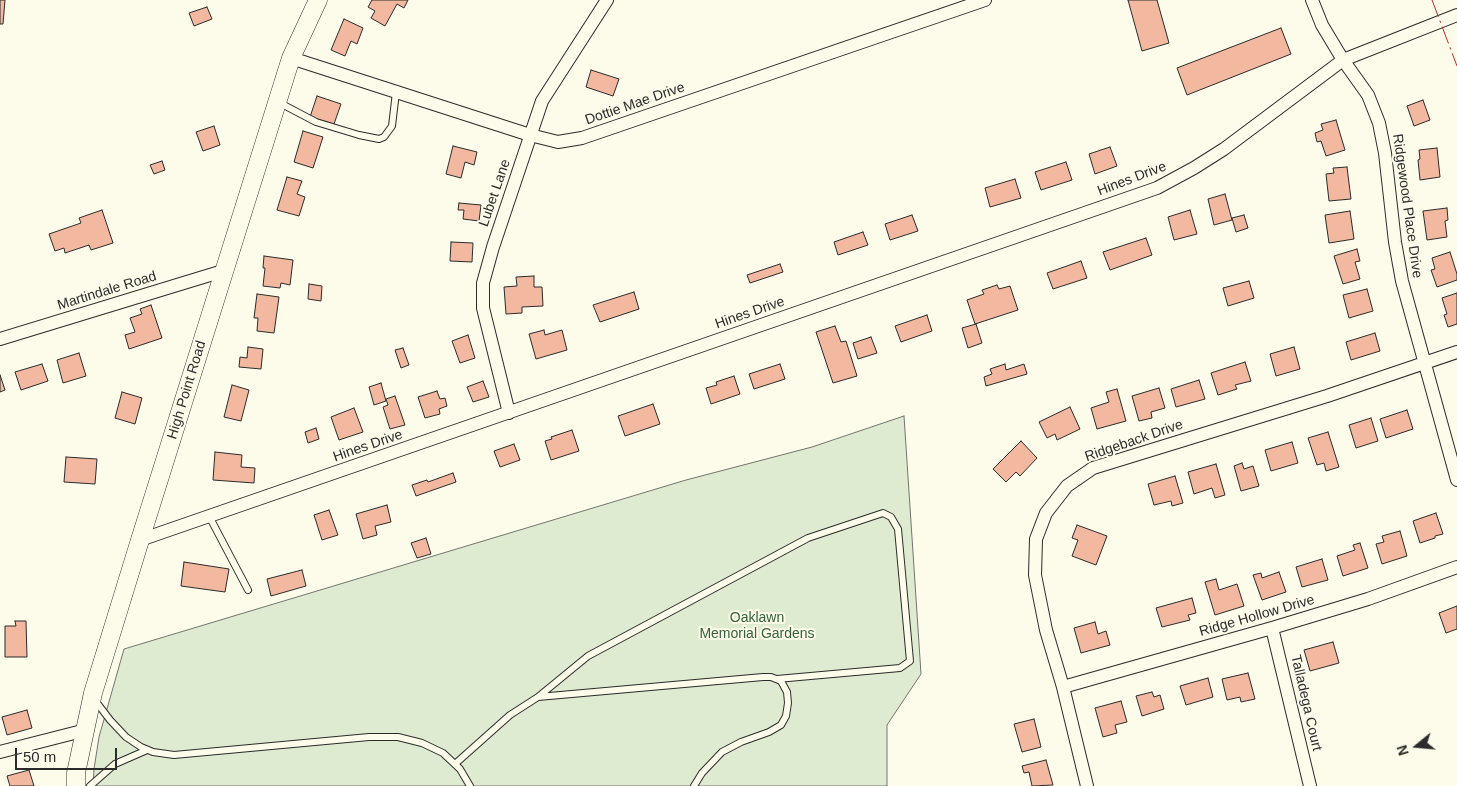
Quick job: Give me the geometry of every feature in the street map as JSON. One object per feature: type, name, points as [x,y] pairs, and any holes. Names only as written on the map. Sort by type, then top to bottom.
[{"type":"main road","name":"High Point Road","points":[[76,786],[76,774],[93,697],[140,540],[291,58],[318,0]]},
{"type":"street","name":"Lubet Lane","points":[[509,413],[483,308],[483,283],[542,101],[607,0]]},
{"type":"street","name":"Dottie Mae Drive","points":[[291,58],[530,135],[558,142],[582,138],[985,0]]},
{"type":"street","name":"Ridgewood Place Drive","points":[[1312,0],[1322,25],[1343,60],[1368,95],[1379,124],[1386,154],[1395,242],[1402,281],[1457,480]]},
{"type":"street","name":"Hines Drive","points":[[140,540],[1157,188],[1224,149],[1343,60],[1457,15]]},
{"type":"street","name":"Martindale Road","points":[[0,339],[224,271]]},
{"type":"street","name":"Ridgeback Drive","points":[[1087,786],[1063,686],[1046,630],[1035,575],[1036,539],[1046,513],[1067,486],[1093,468],[1326,396],[1457,352]]},
{"type":"street","name":"Ridge Hollow Drive","points":[[1063,686],[1272,628],[1368,599],[1457,567]]},
{"type":"street","name":"Talladega Court","points":[[1272,628],[1310,786]]},
{"type":"street","points":[[0,752],[86,730]]},
{"type":"lane","points":[[277,102],[316,122],[379,139],[384,137],[392,126],[396,92]]},
{"type":"lane","points":[[455,764],[510,715],[538,697],[588,656],[808,538],[883,513],[891,517],[898,529],[910,660],[900,668],[777,679],[763,677],[538,697]]},
{"type":"lane","points":[[209,516],[248,590]]},
{"type":"lane","points":[[694,786],[702,773],[722,752],[781,725],[786,716],[788,697],[781,681],[777,679]]},
{"type":"lane","points":[[93,697],[110,720],[126,737],[147,750],[159,753],[174,755],[391,736],[405,738],[430,746],[443,753],[455,764],[470,786]]},
{"type":"lane","points":[[90,786],[115,764],[147,750]]},
{"type":"green space","name":"Oaklawn Memorial Gardens","points":[[904,416],[921,674],[887,725],[887,786],[93,786],[99,737],[124,649],[686,480],[812,447]]},
{"type":"building","points":[[0,0],[5,0],[3,24],[0,24]]},
{"type":"building","points":[[372,0],[408,0],[404,8],[397,4],[385,26],[371,18],[375,11],[368,7]]},
{"type":"building","points":[[1128,0],[1157,0],[1169,43],[1142,51]]},
{"type":"building","points":[[207,7],[212,19],[194,26],[189,13]]},
{"type":"building","points":[[344,19],[363,28],[357,44],[351,41],[345,56],[331,50]]},
{"type":"building","points":[[1281,28],[1291,54],[1187,95],[1177,68]]},
{"type":"building","points":[[591,70],[619,79],[613,96],[586,87]]},
{"type":"building","points":[[317,96],[341,104],[334,124],[310,117]]},
{"type":"building","points":[[1423,100],[1430,120],[1414,126],[1407,106]]},
{"type":"building","points":[[1336,120],[1345,150],[1326,156],[1321,141],[1317,142],[1315,133],[1323,130],[1321,124]]},
{"type":"building","points":[[214,126],[220,145],[203,151],[196,132]]},
{"type":"building","points":[[303,131],[323,137],[313,168],[294,162]]},
{"type":"building","points":[[453,146],[477,152],[474,165],[465,162],[461,178],[446,174]]},
{"type":"building","points":[[1110,147],[1117,166],[1095,174],[1089,154]]},
{"type":"building","points":[[1437,148],[1440,177],[1420,180],[1419,150]]},
{"type":"building","points":[[162,161],[165,170],[154,174],[150,165]]},
{"type":"building","points":[[1066,162],[1072,180],[1041,190],[1035,172]]},
{"type":"building","points":[[1347,167],[1351,199],[1329,201],[1326,174],[1334,173],[1333,168]]},
{"type":"building","points":[[287,177],[302,181],[297,194],[305,197],[299,216],[277,210]]},
{"type":"building","points":[[1015,179],[1021,198],[990,207],[985,188]]},
{"type":"building","points":[[1225,194],[1232,220],[1214,225],[1208,199]]},
{"type":"building","points":[[459,203],[481,205],[479,221],[463,219],[464,210],[458,210]]},
{"type":"building","points":[[1447,208],[1448,220],[1445,221],[1447,237],[1427,240],[1423,211]]},
{"type":"building","points":[[102,210],[113,243],[91,250],[89,245],[65,253],[64,248],[55,251],[49,234],[81,223],[79,218]]},
{"type":"building","points":[[1190,210],[1197,234],[1174,240],[1168,217]]},
{"type":"building","points":[[1350,211],[1354,239],[1329,243],[1325,215]]},
{"type":"building","points":[[912,215],[918,231],[890,240],[885,224]]},
{"type":"building","points":[[1244,215],[1248,228],[1236,232],[1232,218]]},
{"type":"building","points":[[863,232],[868,245],[838,255],[834,242]]},
{"type":"building","points":[[1146,238],[1152,255],[1110,270],[1103,252]]},
{"type":"building","points":[[451,242],[473,243],[472,262],[450,261]]},
{"type":"building","points":[[1357,249],[1360,261],[1355,262],[1360,279],[1343,284],[1334,256]]},
{"type":"building","points":[[1450,252],[1457,280],[1437,287],[1431,270],[1435,269],[1432,258]]},
{"type":"building","points":[[264,256],[293,260],[290,285],[281,283],[280,288],[263,286]]},
{"type":"building","points":[[1081,261],[1087,278],[1053,289],[1047,273]]},
{"type":"building","points":[[780,264],[783,272],[750,283],[747,275]]},
{"type":"building","points":[[534,276],[534,287],[542,287],[543,306],[522,307],[522,313],[506,314],[504,287],[517,286],[516,277]]},
{"type":"building","points":[[1249,281],[1254,298],[1228,306],[1223,288]]},
{"type":"building","points":[[309,284],[322,286],[321,301],[308,299]]},
{"type":"building","points":[[997,285],[999,289],[1010,286],[1018,310],[975,324],[967,300],[984,294],[982,290]]},
{"type":"building","points":[[1367,289],[1373,311],[1349,318],[1343,295]]},
{"type":"building","points":[[634,292],[639,309],[600,322],[593,305]]},
{"type":"building","points":[[1457,293],[1457,324],[1448,327],[1444,315],[1447,314],[1442,298]]},
{"type":"building","points":[[257,294],[279,297],[274,333],[257,331],[258,318],[254,318]]},
{"type":"building","points":[[151,305],[162,338],[129,349],[125,335],[135,332],[130,318],[142,314],[140,309]]},
{"type":"building","points":[[927,315],[932,331],[901,342],[895,326]]},
{"type":"building","points":[[976,324],[982,343],[968,348],[962,328]]},
{"type":"building","points":[[835,326],[841,342],[846,341],[857,376],[833,383],[816,332]]},
{"type":"building","points":[[544,330],[545,335],[562,330],[567,350],[536,359],[529,334]]},
{"type":"building","points":[[1375,333],[1380,351],[1351,360],[1346,342]]},
{"type":"building","points":[[468,335],[475,358],[460,363],[452,341]]},
{"type":"building","points":[[871,337],[877,353],[858,359],[853,343]]},
{"type":"building","points":[[248,347],[263,349],[261,369],[239,367],[240,357],[247,358]]},
{"type":"building","points":[[1294,347],[1300,369],[1276,376],[1270,354]]},
{"type":"building","points":[[403,348],[409,365],[401,368],[395,350]]},
{"type":"building","points":[[79,353],[86,376],[63,383],[57,360]]},
{"type":"building","points":[[1245,362],[1251,381],[1235,385],[1237,389],[1218,395],[1211,373]]},
{"type":"building","points":[[42,364],[48,381],[21,390],[15,372]]},
{"type":"building","points":[[780,364],[785,379],[754,389],[749,374]]},
{"type":"building","points":[[1005,364],[1006,370],[1024,364],[1027,374],[986,386],[984,377],[992,374],[990,369]]},
{"type":"building","points":[[0,375],[5,390],[0,392]]},
{"type":"building","points":[[734,376],[740,394],[711,404],[706,388],[717,385],[716,382]]},
{"type":"building","points":[[1199,380],[1205,399],[1176,407],[1171,389]]},
{"type":"building","points":[[483,381],[489,397],[473,402],[467,387]]},
{"type":"building","points":[[381,383],[386,401],[374,405],[369,387]]},
{"type":"building","points":[[232,385],[249,390],[241,421],[224,417]]},
{"type":"building","points":[[1159,388],[1165,408],[1151,412],[1152,418],[1139,421],[1132,396]]},
{"type":"building","points":[[1117,389],[1126,421],[1097,429],[1091,408],[1109,402],[1106,392]]},
{"type":"building","points":[[437,391],[440,399],[445,398],[447,406],[439,409],[440,414],[425,418],[418,397]]},
{"type":"building","points":[[122,392],[142,398],[135,424],[115,418]]},
{"type":"building","points":[[395,396],[405,425],[390,429],[383,407],[388,405],[386,399]]},
{"type":"building","points":[[653,404],[660,424],[625,436],[618,416]]},
{"type":"building","points":[[1070,407],[1080,429],[1057,440],[1055,434],[1047,438],[1039,422]]},
{"type":"building","points":[[354,408],[363,432],[339,440],[331,417]]},
{"type":"building","points":[[1407,410],[1413,429],[1386,438],[1380,419]]},
{"type":"building","points":[[1371,418],[1378,441],[1356,448],[1349,425]]},
{"type":"building","points":[[316,428],[319,439],[308,443],[305,432]]},
{"type":"building","points":[[572,430],[579,451],[551,460],[545,441]]},
{"type":"building","points":[[1328,432],[1339,467],[1326,471],[1324,463],[1317,465],[1308,438]]},
{"type":"building","points":[[1021,441],[1037,458],[1020,476],[1016,472],[1006,482],[993,469]]},
{"type":"building","points":[[1292,442],[1298,463],[1271,471],[1265,450]]},
{"type":"building","points":[[514,444],[520,460],[500,467],[494,451]]},
{"type":"building","points":[[215,452],[242,455],[241,467],[255,468],[254,483],[213,480]]},
{"type":"building","points":[[66,457],[97,459],[95,484],[64,482]]},
{"type":"building","points":[[1242,463],[1244,469],[1253,466],[1259,486],[1241,491],[1234,466]]},
{"type":"building","points":[[1216,464],[1225,495],[1215,498],[1212,488],[1194,494],[1188,472]]},
{"type":"building","points":[[453,473],[456,482],[416,496],[412,485],[427,480],[428,482]]},
{"type":"building","points":[[1175,476],[1183,503],[1172,506],[1171,501],[1154,505],[1148,484]]},
{"type":"building","points":[[387,505],[391,522],[375,526],[377,535],[363,539],[356,514]]},
{"type":"building","points":[[329,510],[338,535],[322,540],[314,515]]},
{"type":"building","points":[[1436,513],[1443,534],[1420,543],[1413,521]]},
{"type":"building","points":[[1077,525],[1107,536],[1096,565],[1072,556],[1078,540],[1072,538]]},
{"type":"building","points":[[1400,531],[1407,556],[1382,564],[1376,544],[1384,542],[1382,536]]},
{"type":"building","points":[[426,538],[431,554],[417,558],[411,543]]},
{"type":"building","points":[[1360,543],[1368,568],[1343,576],[1337,556],[1355,550],[1353,545]]},
{"type":"building","points":[[1322,559],[1328,580],[1302,587],[1296,567]]},
{"type":"building","points":[[184,562],[229,569],[225,592],[181,586]]},
{"type":"building","points":[[302,570],[306,586],[271,596],[267,579]]},
{"type":"building","points":[[1279,572],[1286,592],[1262,600],[1253,575],[1261,573],[1262,578]]},
{"type":"building","points":[[1216,579],[1219,590],[1237,584],[1244,606],[1215,615],[1205,582]]},
{"type":"building","points":[[1192,598],[1196,613],[1188,615],[1190,620],[1162,627],[1156,608]]},
{"type":"building","points":[[1457,606],[1457,629],[1446,633],[1439,613]]},
{"type":"building","points":[[15,621],[26,621],[27,657],[5,657],[5,626],[16,626]]},
{"type":"building","points":[[1095,622],[1098,634],[1106,631],[1110,645],[1081,653],[1074,628]]},
{"type":"building","points":[[1333,642],[1339,663],[1310,671],[1304,650]]},
{"type":"building","points":[[1248,673],[1255,699],[1241,702],[1240,697],[1227,700],[1222,679]]},
{"type":"building","points":[[1208,678],[1213,697],[1186,705],[1180,686]]},
{"type":"building","points":[[1152,692],[1154,697],[1160,695],[1164,709],[1142,716],[1136,696]]},
{"type":"building","points":[[1121,701],[1127,722],[1115,725],[1117,733],[1103,737],[1095,708]]},
{"type":"building","points":[[27,710],[32,728],[7,735],[2,717]]},
{"type":"building","points":[[1034,719],[1041,747],[1022,752],[1014,724]]},
{"type":"building","points":[[1046,760],[1053,785],[1032,786],[1029,772],[1024,773],[1022,766]]},
{"type":"building","points":[[29,770],[34,786],[10,786],[7,776]]},
{"type":"power","points":[[1432,0],[1457,66]]}]
